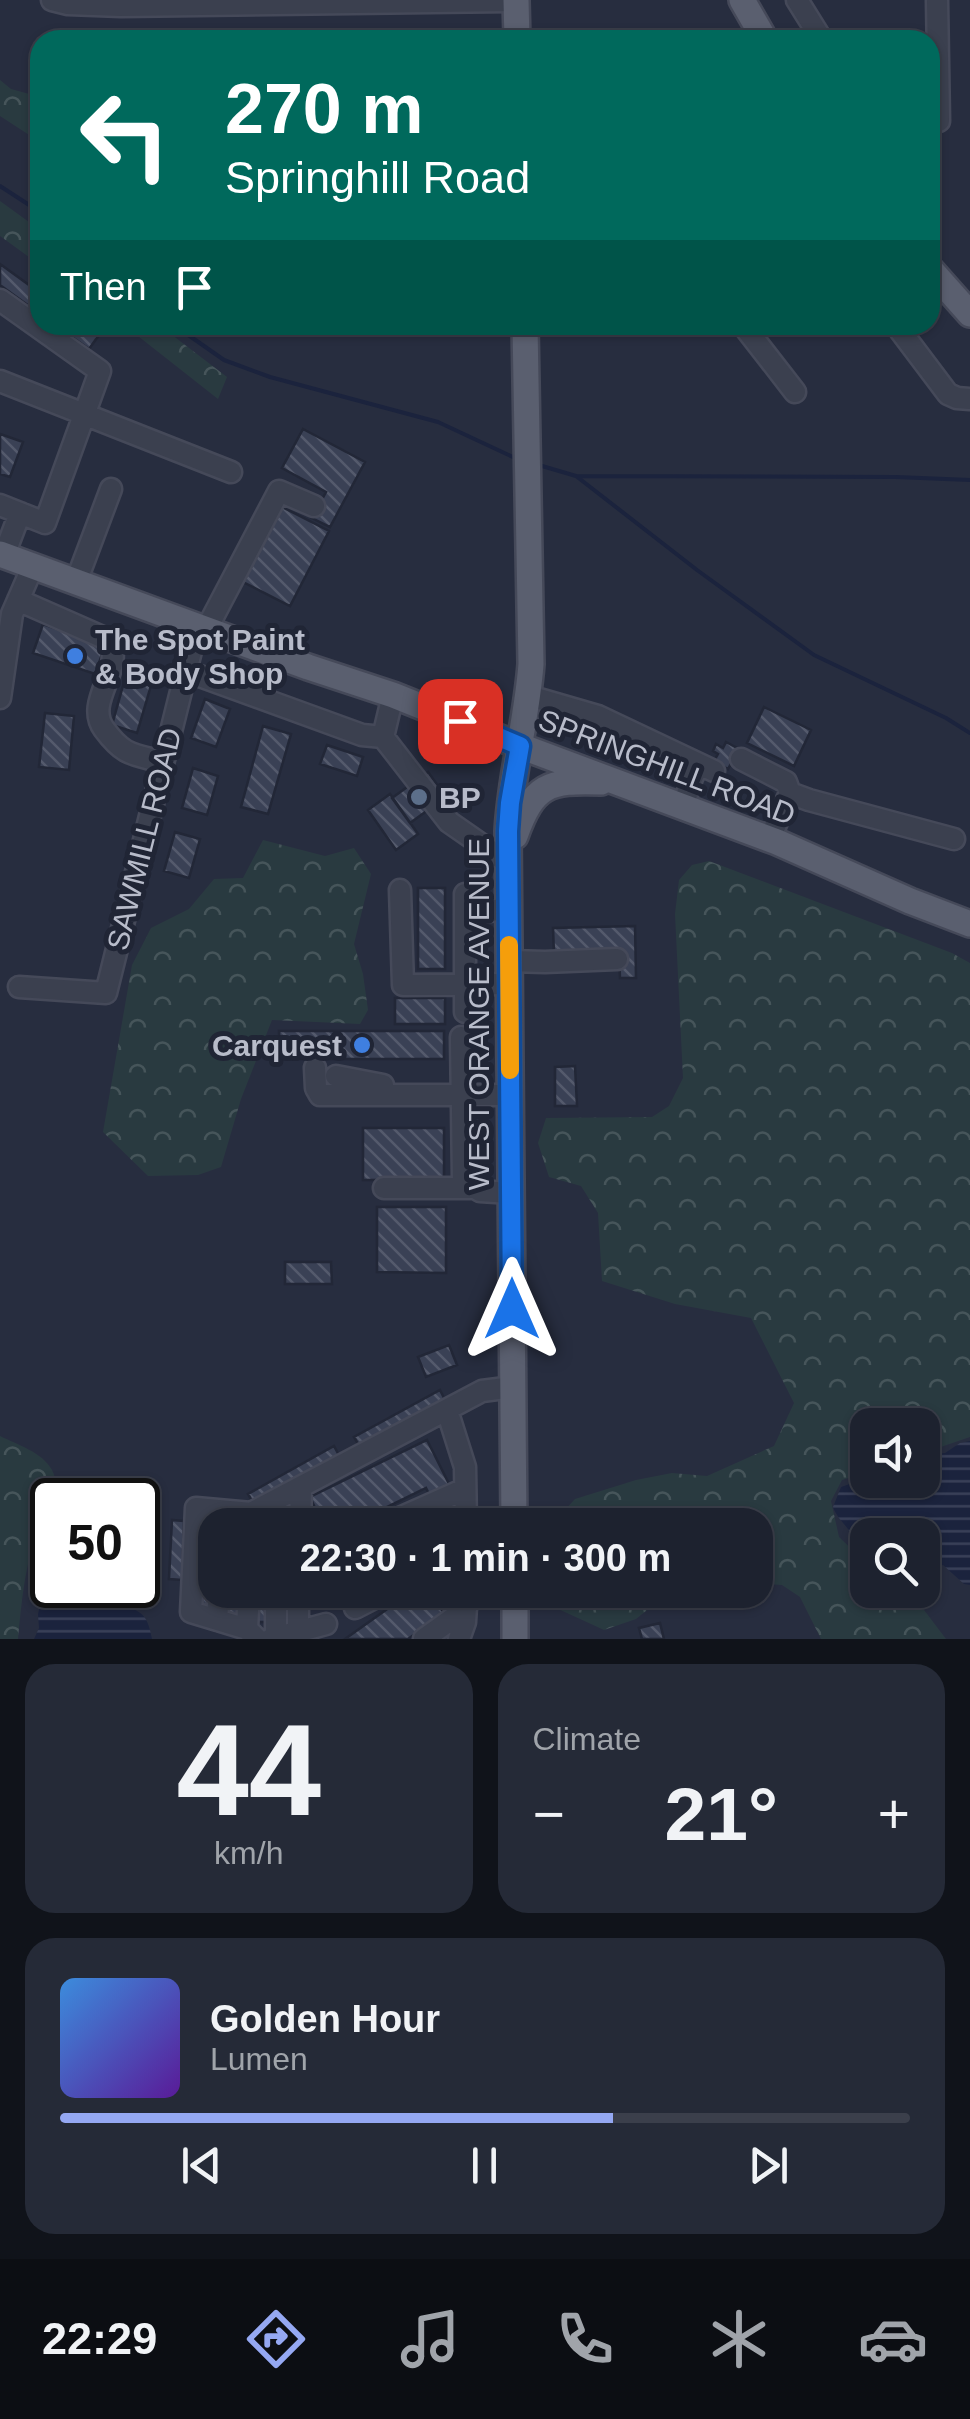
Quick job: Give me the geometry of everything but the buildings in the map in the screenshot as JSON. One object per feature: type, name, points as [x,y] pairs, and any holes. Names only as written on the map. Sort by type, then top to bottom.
[{"type":"main road","points":[[516,0],[517,30]]},
{"type":"main road","points":[[742,0],[759,30]]},
{"type":"main road","points":[[940,280],[970,314]]},
{"type":"main road","name":"WEST ORANGE AVENUE","points":[[514,1508],[508,863],[510,803],[529,696],[531,633],[524,335]]},
{"type":"main road","name":"SPRINGHILL ROAD","points":[[2,554],[393,695],[769,840],[970,924]]},
{"type":"main road","points":[[508,863],[523,815],[544,788],[571,782],[620,784]]},
{"type":"main road","points":[[515,1608],[515,1638]]},
{"type":"street","points":[[52,0],[121,6],[516,0]]},
{"type":"street","points":[[797,0],[816,30]]},
{"type":"street","points":[[937,0],[937,30]]},
{"type":"street","points":[[0,300],[30,321]]},
{"type":"street","points":[[0,505],[45,523],[100,371],[49,335]]},
{"type":"street","points":[[750,335],[795,392]]},
{"type":"street","points":[[904,335],[948,394],[970,399]]},
{"type":"street","points":[[0,381],[231,472]]},
{"type":"street","points":[[76,582],[112,489]]},
{"type":"street","name":"SAWMILL ROAD","points":[[19,986],[106,994],[186,671],[202,628],[280,490],[314,506]]},
{"type":"street","points":[[2,554],[20,513]]},
{"type":"street","points":[[0,698],[8,636],[18,600],[34,566]]},
{"type":"street","points":[[18,600],[109,640],[114,649],[113,662],[97,710],[99,722],[117,746],[128,753],[164,762]]},
{"type":"street","points":[[186,671],[362,736],[383,737],[450,822],[508,863]]},
{"type":"street","points":[[383,737],[393,695]]},
{"type":"street","points":[[529,696],[598,716],[706,768],[692,778],[683,806]]},
{"type":"street","points":[[741,759],[786,782],[790,793],[769,840]]},
{"type":"street","points":[[790,793],[954,840]]},
{"type":"street","points":[[400,890],[403,985],[465,985],[545,962],[617,959]]},
{"type":"street","points":[[465,1012],[465,904],[509,908]]},
{"type":"street","points":[[462,1037],[463,1180],[480,1191],[512,1193]]},
{"type":"street","points":[[326,1072],[316,1088],[320,1095],[383,1082],[427,1095],[510,1095]]},
{"type":"street","points":[[427,1073],[427,1095]]},
{"type":"street","points":[[384,1188],[475,1188]]},
{"type":"street","points":[[265,1508],[482,1391],[513,1387]]},
{"type":"street","points":[[446,1410],[464,1467],[466,1508]]},
{"type":"street","points":[[300,1508],[301,1487]]},
{"type":"street","points":[[422,1508],[465,1489]]},
{"type":"street","points":[[276,1500],[276,1508]]},
{"type":"street","points":[[198,1509],[191,1612],[252,1634],[250,1608]]},
{"type":"street","points":[[218,1608],[218,1620]]},
{"type":"street","points":[[275,1608],[274,1639],[326,1624]]},
{"type":"street","points":[[298,1608],[298,1632]]},
{"type":"street","points":[[424,1639],[458,1608]]},
{"type":"street","points":[[459,1639],[466,1608]]},
{"type":"green space","points":[[0,80],[11,89],[30,94],[30,136],[0,116]]},
{"type":"green space","points":[[0,201],[30,223],[30,258],[0,236]]},
{"type":"green space","points":[[137,335],[172,335],[227,377],[218,399]]},
{"type":"green space","points":[[263,840],[325,856],[354,848],[371,874],[354,944],[368,1010],[360,1024],[272,1020],[241,1099],[221,1167],[198,1175],[148,1176],[103,1132],[132,965],[151,928],[189,909],[214,879],[243,878]]},
{"type":"green space","points":[[709,861],[970,963],[970,1437],[940,1447],[940,1408],[850,1408],[850,1477],[842,1480],[831,1501],[839,1537],[850,1548],[850,1608],[923,1608],[946,1639],[821,1639],[800,1597],[782,1585],[773,1584],[773,1508],[567,1508],[575,1499],[636,1480],[672,1473],[707,1476],[774,1446],[794,1403],[751,1318],[675,1304],[602,1281],[598,1213],[581,1186],[549,1177],[538,1143],[546,1118],[652,1117],[669,1106],[683,1078],[675,914],[679,880],[692,865]]},
{"type":"green space","points":[[0,1436],[42,1458],[55,1478],[30,1478],[30,1557],[18,1639],[0,1639]]},
{"type":"green space","points":[[556,1608],[650,1608],[636,1619],[604,1630]]},
{"type":"water","points":[[970,1441],[970,1585],[940,1566],[940,1518],[850,1518],[850,1531],[833,1507],[841,1487],[850,1484],[850,1498],[940,1498],[940,1454]]},
{"type":"water","points":[[39,1608],[128,1608],[145,1617],[152,1639],[34,1639],[39,1628]]},
{"type":"waterway","points":[[0,186],[30,206]]},
{"type":"waterway","points":[[188,335],[224,360],[270,377],[438,422],[515,458]]},
{"type":"waterway","points":[[542,466],[576,476],[814,655],[970,733]]},
{"type":"waterway","points":[[576,476],[970,480]]},
{"type":"slow traffic","points":[[509,945],[510,1070]]},
{"type":"place","name":"The Spot Paint & Body Shop","points":[[75,656]]},
{"type":"place","name":"BP","points":[[419,797]]},
{"type":"place","name":"Carquest","points":[[362,1045]]},
{"type":"route","points":[[460,721],[520,746],[508,831],[512,1309]]}]
